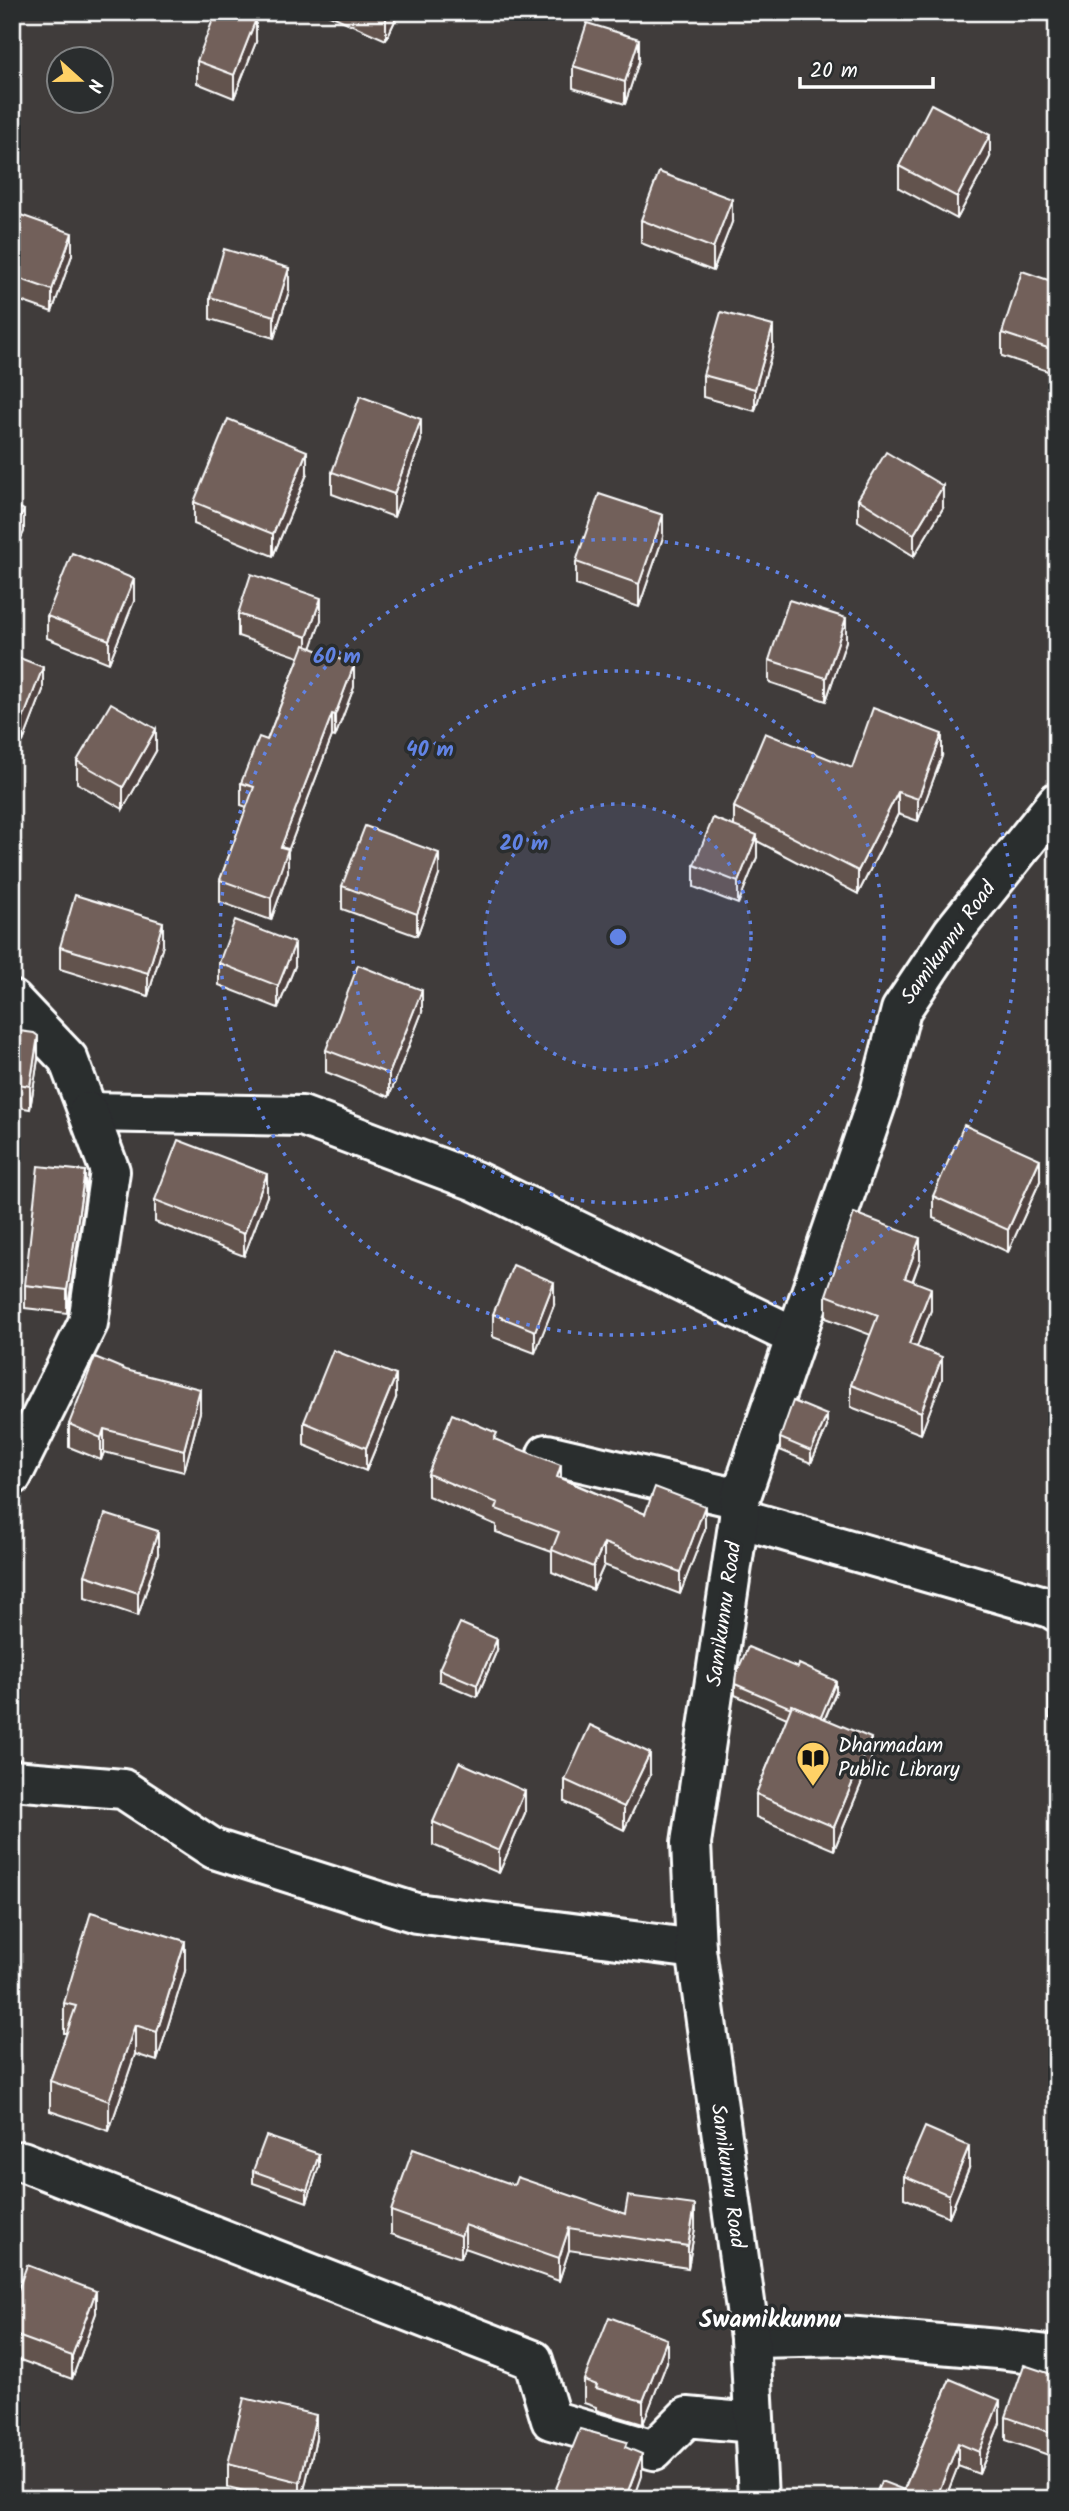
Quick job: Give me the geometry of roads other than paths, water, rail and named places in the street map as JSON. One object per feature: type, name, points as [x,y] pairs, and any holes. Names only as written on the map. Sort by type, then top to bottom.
[{"type":"street","name":"Samikunnu Road","points":[[758,2499],[750,2338],[696,1949],[691,1843],[739,1509],[880,1092],[901,1010],[953,932],[1057,802]]},
{"type":"street","points":[[12,1000],[68,1059],[110,1171],[88,1323],[12,1476]]},
{"type":"street","points":[[88,1112],[302,1116],[475,1181],[796,1336]]},
{"type":"street","points":[[547,1454],[739,1509],[1057,1612]]},
{"type":"street","points":[[12,1780],[123,1789],[214,1849],[416,1913],[696,1949]]},
{"type":"street","points":[[22,2161],[533,2360],[551,2420],[654,2451],[687,2417],[754,2423]]},
{"type":"street","points":[[750,2338],[846,2336],[998,2348],[1057,2356]]},
{"type":"place","name":"Dharmadam Public Library","points":[[813,1788]]},
{"type":"district","name":"Swamikkunnu","points":[[770,2320]]}]
